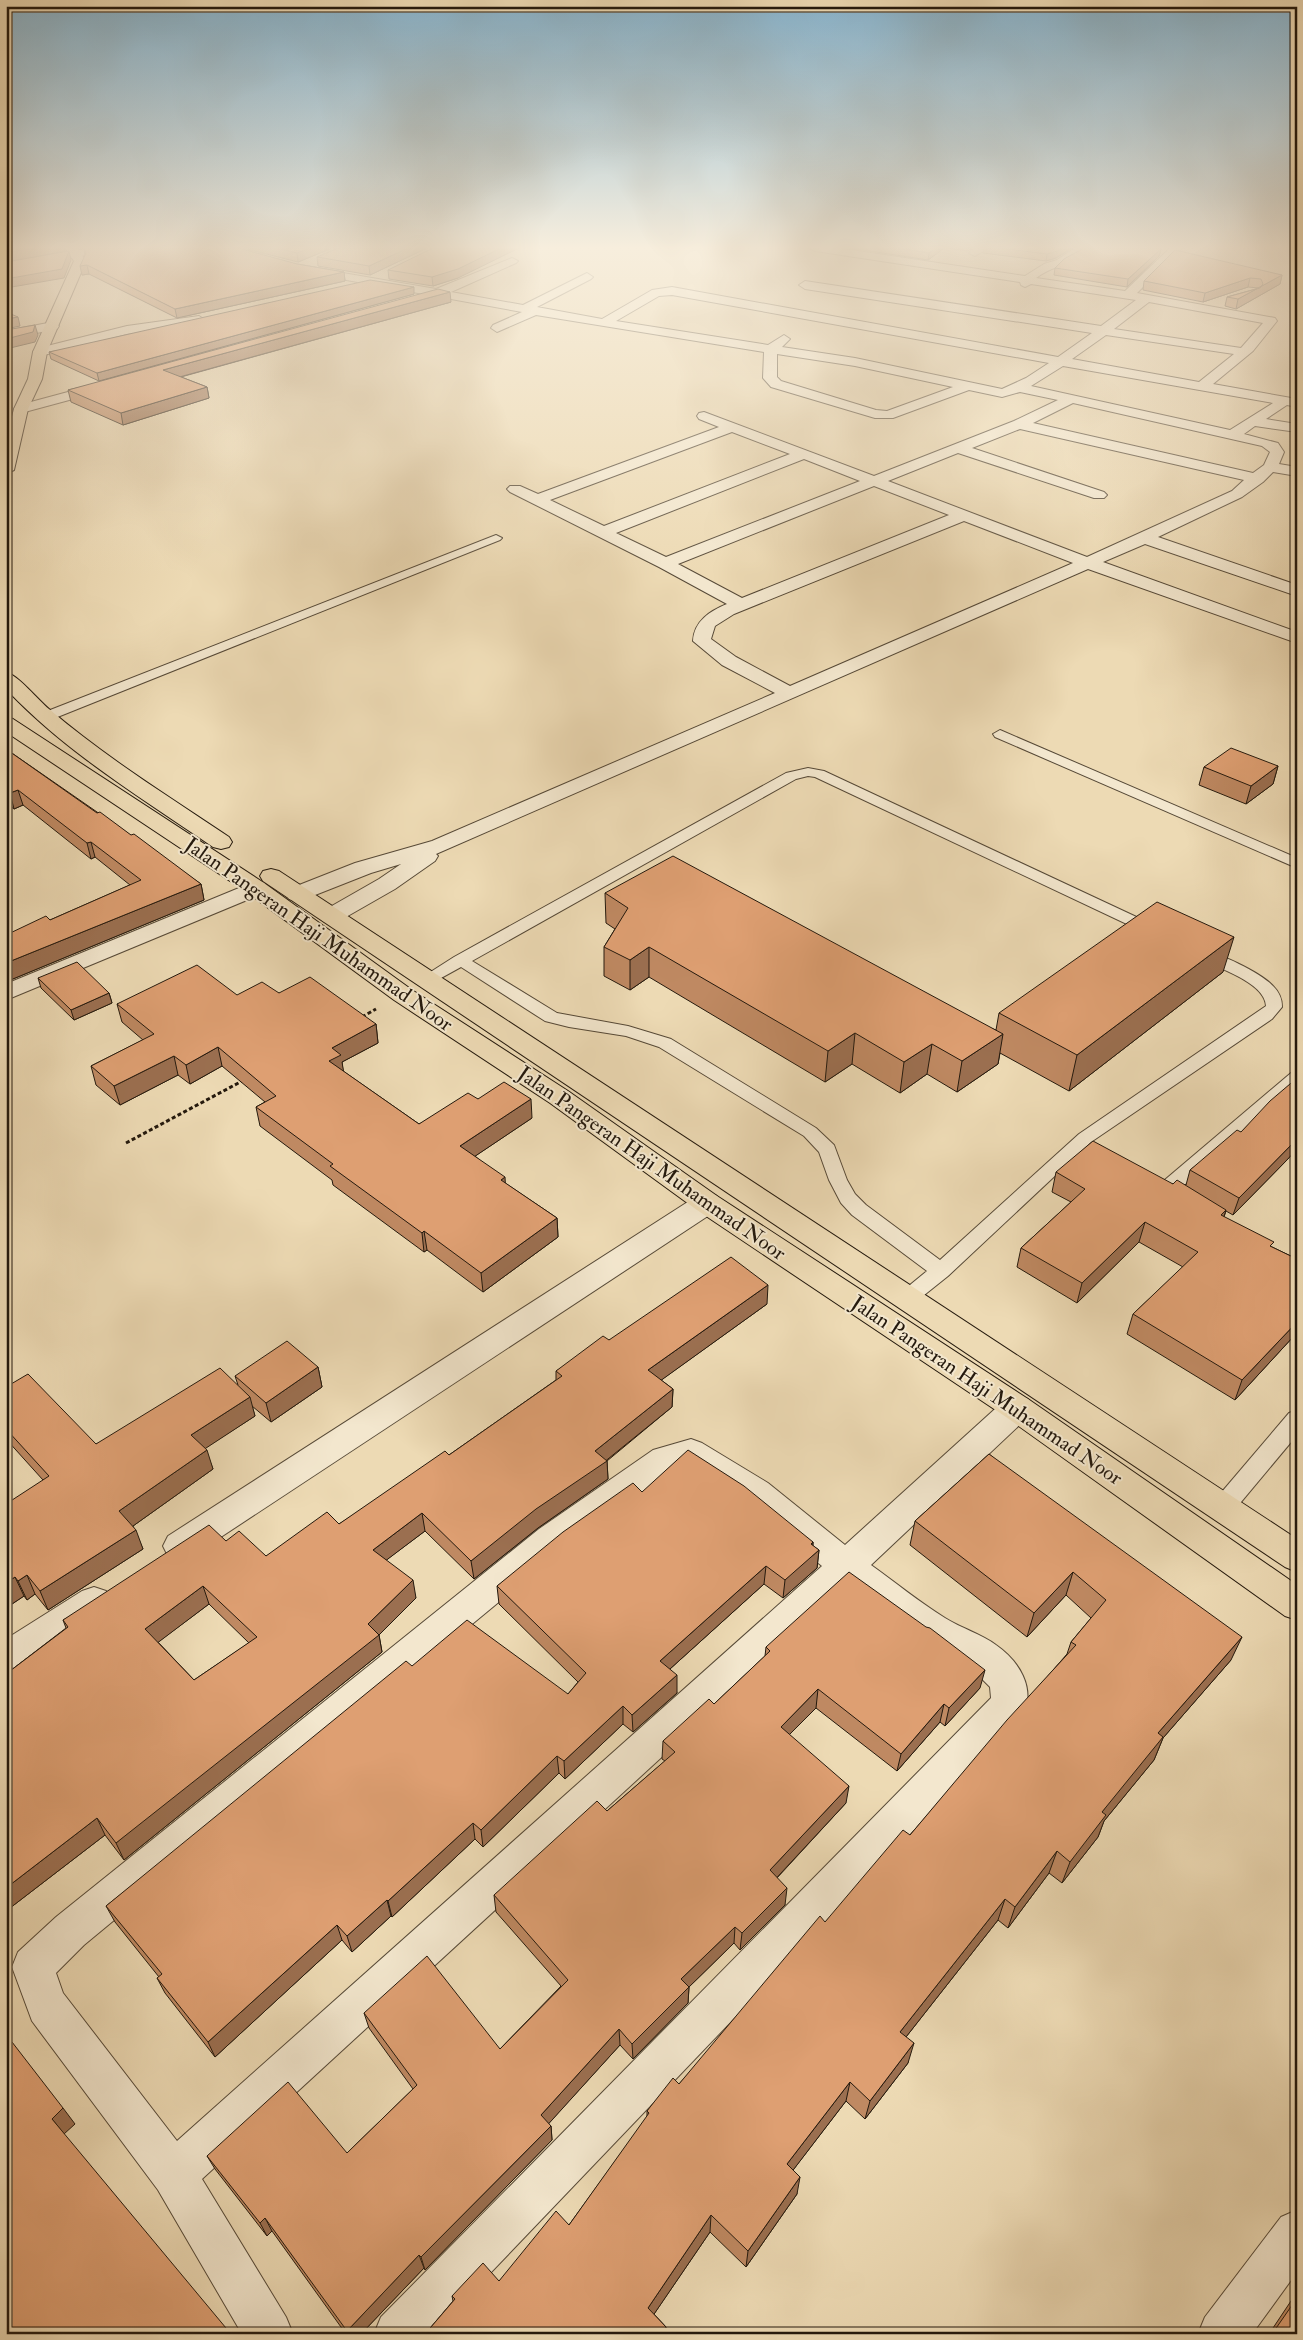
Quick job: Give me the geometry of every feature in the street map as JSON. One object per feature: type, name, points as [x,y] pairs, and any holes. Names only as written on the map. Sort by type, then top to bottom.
[{"type":"main road","points":[[6,470],[21,409],[35,379],[39,357]]},
{"type":"main road","name":"Jalan Pangeran Haji Muhammad Noor","points":[[6,678],[23,699],[108,765],[297,894],[1297,1557]]},
{"type":"main road","name":"Jalan Pangeran Haji Muhammad Noor","points":[[6,723],[256,888],[413,1001],[559,1097],[707,1203],[1018,1408],[1297,1605]]},
{"type":"main road","points":[[413,1001],[437,987]]},
{"type":"street","points":[[771,357],[770,378],[776,384],[875,414],[894,415],[970,385]]},
{"type":"street","points":[[822,357],[884,367],[1002,393],[1018,387],[1065,357]]},
{"type":"street","points":[[1038,357],[1297,403]]},
{"type":"street","points":[[1202,386],[1237,357]]},
{"type":"street","points":[[884,367],[897,360]]},
{"type":"street","points":[[21,409],[116,382]]},
{"type":"street","points":[[297,894],[363,868],[440,846],[1144,538],[1230,498],[1264,473],[1277,452],[1273,446],[1232,435],[1069,400],[1018,387]]},
{"type":"street","points":[[664,563],[1019,424],[1069,400]]},
{"type":"street","points":[[1232,435],[1281,404]]},
{"type":"street","points":[[704,416],[1086,562],[1297,638]]},
{"type":"street","points":[[1254,422],[1297,428]]},
{"type":"street","points":[[1019,424],[1264,473],[1297,472]]},
{"type":"street","points":[[536,500],[732,427]]},
{"type":"street","points":[[958,448],[1100,495]]},
{"type":"street","points":[[604,532],[804,454]]},
{"type":"street","points":[[515,488],[664,563],[741,605]]},
{"type":"street","points":[[790,693],[729,661],[702,641],[701,632],[707,623],[719,614],[964,515]]},
{"type":"street","points":[[1144,538],[1297,591]]},
{"type":"street","points":[[331,916],[387,884],[440,846]]},
{"type":"street","points":[[6,993],[256,888]]},
{"type":"street","points":[[156,1561],[707,1203]]},
{"type":"street","points":[[174,2174],[1018,1408]]},
{"type":"street","points":[[269,2334],[174,2174],[47,2006],[33,1967],[70,1931],[550,1539],[665,1459],[691,1452],[756,1494],[846,1566],[933,1630],[983,1656],[1007,1680],[1010,1704],[398,2334]]},
{"type":"street","points":[[6,1659],[115,1588]]},
{"type":"street","points":[[1222,2334],[1297,2233]]},
{"type":"lane","points":[[45,717],[496,538]]},
{"type":"lane","points":[[1000,734],[1297,864]]},
{"type":"lane","points":[[437,987],[460,960],[791,776],[808,772],[825,776],[1171,940]]},
{"type":"lane","points":[[906,1299],[941,1271],[1084,1138],[1266,1016],[1274,1007],[1274,997],[1267,988],[1250,977],[1188,948]]},
{"type":"lane","points":[[460,960],[551,1017],[569,1022],[628,1031],[665,1043],[810,1132],[827,1150],[838,1180],[848,1198],[859,1210],[941,1271]]},
{"type":"lane","points":[[1167,1188],[1297,1077]]},
{"type":"lane","points":[[1084,1138],[1101,1148]]},
{"type":"lane","points":[[1223,1507],[1297,1419]]},
{"type":"path","points":[[360,1018],[413,1001]]},
{"type":"path","points":[[126,1143],[247,1078]]},
{"type":"building","points":[[61,357],[155,357],[97,373]]},
{"type":"building","points":[[188,357],[210,357],[163,370],[207,387],[121,413],[68,390]]},
{"type":"building","points":[[1231,748],[1278,766],[1251,786],[1204,767]]},
{"type":"building","points":[[6,749],[97,813],[100,812],[131,835],[134,834],[201,884],[6,963],[6,935],[46,916],[50,920],[141,880],[91,842],[87,843],[18,790],[10,793],[6,791]]},
{"type":"building","points":[[673,856],[1003,1034],[962,1061],[932,1044],[904,1062],[855,1033],[828,1051],[649,947],[630,960],[604,947],[628,908],[605,893]]},
{"type":"building","points":[[1157,902],[1234,937],[1077,1055],[999,1013]]},
{"type":"building","points":[[77,962],[109,993],[71,1010],[38,978]]},
{"type":"building","points":[[197,965],[237,995],[262,982],[279,993],[310,977],[376,1024],[332,1048],[341,1055],[329,1061],[419,1124],[468,1093],[478,1099],[504,1082],[531,1099],[460,1146],[505,1177],[501,1180],[557,1218],[481,1273],[330,1166],[333,1164],[256,1107],[276,1096],[218,1047],[186,1065],[174,1056],[114,1086],[91,1066],[154,1034],[117,1004]]},
{"type":"building","points":[[1297,1078],[1297,1139],[1239,1198],[1190,1170],[1237,1130],[1241,1132],[1270,1101]]},
{"type":"building","points":[[1093,1141],[1173,1184],[1177,1180],[1226,1210],[1221,1215],[1274,1242],[1270,1246],[1297,1259],[1297,1322],[1242,1380],[1133,1314],[1198,1252],[1145,1222],[1082,1283],[1021,1248],[1085,1189],[1056,1172]]},
{"type":"building","points":[[731,1257],[768,1285],[648,1370],[673,1389],[595,1451],[607,1461],[536,1509],[471,1561],[422,1513],[373,1550],[413,1580],[368,1624],[379,1635],[116,1843],[97,1818],[6,1888],[6,1674],[68,1627],[63,1620],[209,1525],[226,1541],[239,1531],[266,1556],[327,1512],[339,1524],[445,1451],[449,1455],[562,1376],[556,1371],[603,1336],[609,1340]],"holes":[[[203,1586],[257,1637],[194,1680],[145,1629]]]},
{"type":"building","points":[[287,1341],[318,1367],[266,1403],[235,1376]]},
{"type":"building","points":[[220,1368],[250,1397],[191,1435],[207,1450],[119,1511],[136,1530],[40,1591],[27,1575],[18,1581],[15,1577],[6,1583],[6,1504],[49,1476],[6,1429],[6,1387],[28,1374],[96,1444]]},
{"type":"building","points":[[688,1450],[744,1486],[813,1542],[811,1544],[819,1550],[785,1580],[766,1566],[660,1661],[677,1675],[632,1715],[623,1706],[564,1761],[557,1756],[481,1830],[473,1823],[347,1936],[337,1925],[208,2042],[157,1978],[162,1974],[106,1906],[406,1661],[412,1666],[467,1620],[568,1694],[586,1673],[497,1586],[563,1532],[633,1483],[642,1492]]},
{"type":"building","points":[[989,1454],[1242,1637],[1158,1733],[1163,1737],[1102,1812],[1106,1815],[1070,1862],[1057,1851],[1015,1907],[1005,1899],[900,2032],[914,2043],[870,2101],[850,2082],[787,2164],[800,2177],[748,2251],[711,2215],[648,2308],[666,2327],[661,2334],[425,2334],[455,2299],[452,2296],[483,2263],[499,2281],[556,2211],[569,2225],[649,2113],[647,2111],[673,2078],[679,2084],[820,1916],[825,1922],[903,1830],[910,1835],[1007,1720],[1076,1645],[1071,1642],[1106,1600],[1073,1572],[1034,1613],[915,1521]]},
{"type":"building","points":[[849,1572],[930,1628],[985,1670],[949,1708],[944,1704],[901,1754],[818,1689],[781,1727],[849,1786],[770,1870],[787,1888],[742,1933],[735,1927],[681,1979],[689,1987],[632,2044],[619,2029],[541,2115],[551,2126],[421,2257],[419,2255],[347,2331],[265,2218],[260,2223],[207,2156],[288,2082],[347,2153],[417,2085],[364,2013],[427,1956],[500,2049],[568,1980],[494,1895],[597,1801],[607,1811],[675,1752],[663,1741],[709,1699],[714,1704],[770,1651],[766,1647]]},
{"type":"building","points":[[12,2042],[63,2108],[52,2119],[231,2334],[12,2334],[6,2326],[6,2047]]},
{"type":"building","points":[[1297,2298],[1297,2334],[1272,2334]]},
{"type":"building","points":[[1262,2328],[1267,2334],[1257,2334]]}]
